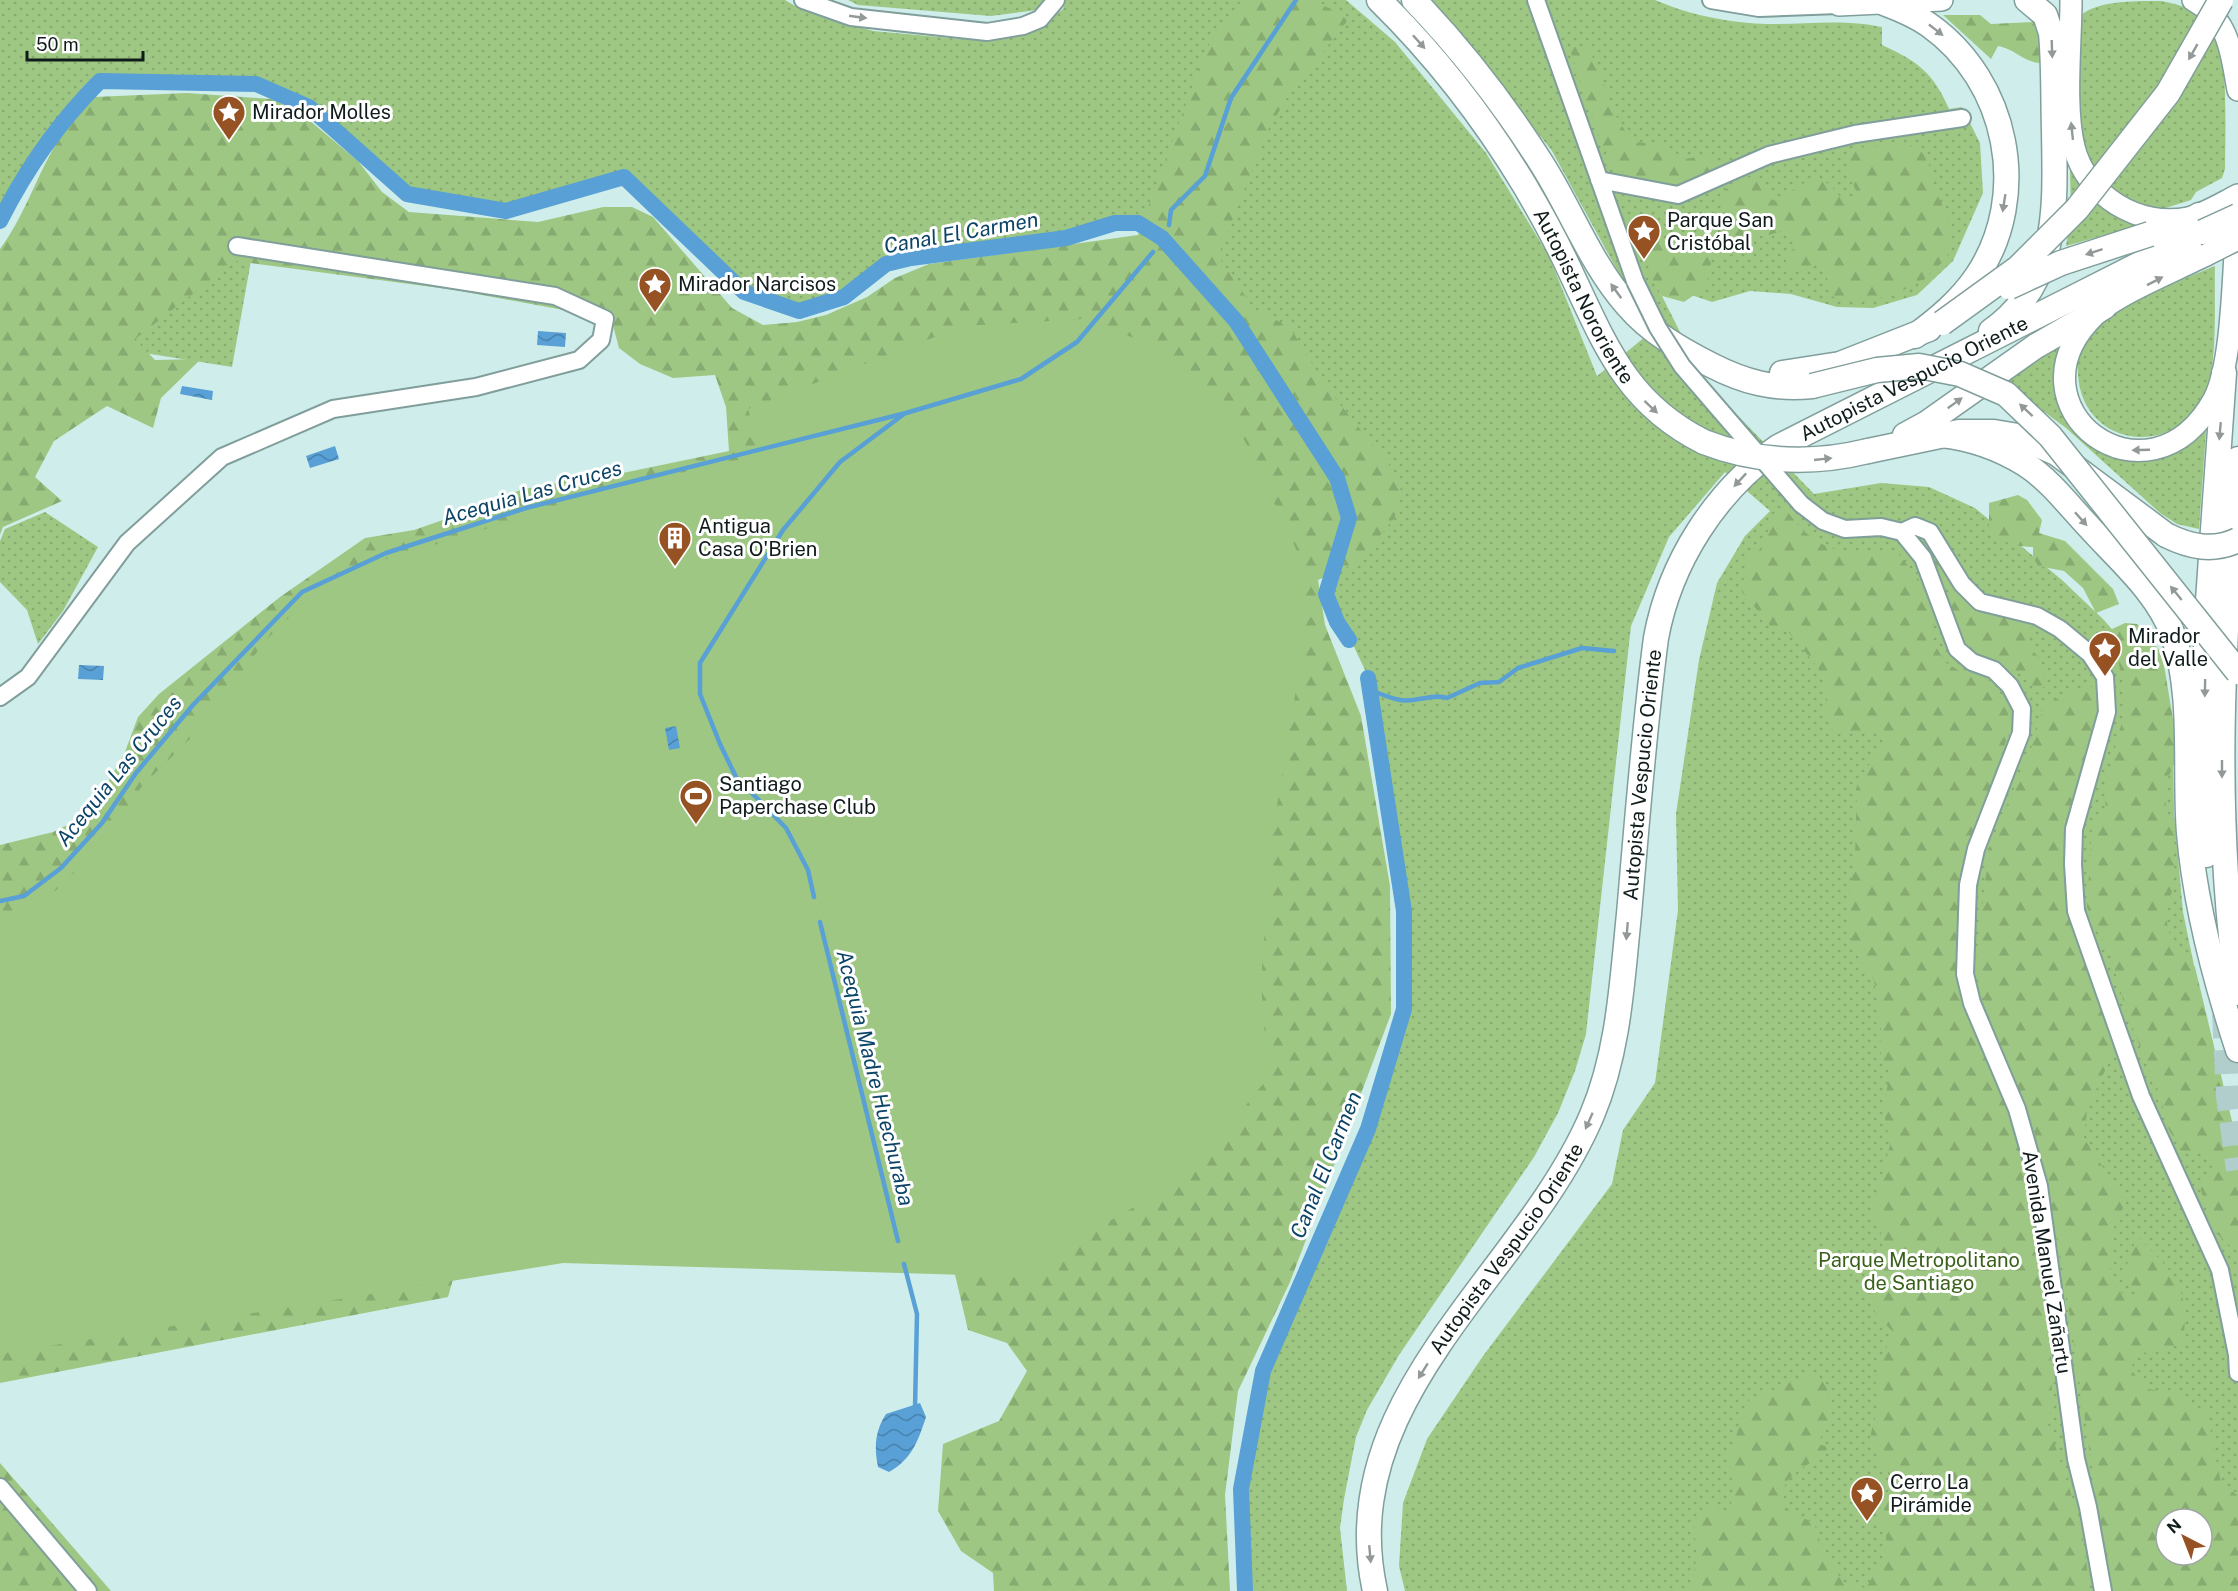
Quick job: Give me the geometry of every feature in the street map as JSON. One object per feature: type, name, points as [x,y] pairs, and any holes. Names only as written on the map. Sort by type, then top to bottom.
[{"type":"highway","name":"Autopista Nororiente","points":[[1379,0],[1429,53],[1474,108],[1514,167],[1549,229],[1619,370],[1659,414],[1704,442],[1749,456],[1789,461],[1828,459],[1868,451]]},
{"type":"highway","name":"Autopista Nororiente","points":[[1414,0],[1466,58],[1513,120],[1541,162],[1609,281],[1627,306],[1663,338],[1711,365]]},
{"type":"highway","points":[[1953,358],[2000,325],[2016,308],[2037,277],[2051,236],[2055,214],[2052,33],[2045,15],[2027,0]]},
{"type":"highway","points":[[1928,330],[2018,268],[2070,217],[2168,93],[2221,0]]},
{"type":"highway","points":[[1884,3],[1929,25],[1945,37],[1972,67],[1992,102],[2001,131],[2006,160],[2007,181],[2001,220],[1987,258],[1977,275],[1952,306],[1928,330]]},
{"type":"highway","name":"Autopista Vespucio Oriente","points":[[1375,1591],[1369,1549],[1371,1502],[1377,1468],[1396,1418],[1426,1365],[1564,1166],[1585,1131],[1604,1082],[1613,1050],[1620,1003],[1656,638],[1660,617],[1676,573],[1706,518],[1766,456],[1809,430],[2074,298],[2201,226],[2238,213]]},
{"type":"highway","points":[[1711,365],[1763,373],[1805,371],[1859,358],[1928,330],[2045,269],[2150,234],[2201,226]]},
{"type":"highway","points":[[1868,451],[1927,423],[2009,364],[2104,307]]},
{"type":"highway","points":[[1711,365],[1756,384],[1785,388],[1812,386],[1877,370],[1919,366],[1960,374],[2006,394],[2050,436],[2238,672]]},
{"type":"highway","points":[[2215,967],[2206,867],[2205,725],[2208,591],[2224,373]]},
{"type":"highway","points":[[1868,451],[1941,435],[1978,431],[2007,433],[2045,447],[2166,535],[2205,548],[2219,547],[2238,540]]},
{"type":"highway","points":[[1941,435],[1962,437],[2000,450],[2041,477],[2142,585],[2160,610],[2172,634],[2184,694],[2189,836],[2201,915],[2238,1050]]},
{"type":"highway","points":[[2238,459],[2225,624],[2221,817],[2223,865],[2238,993]]},
{"type":"main road","points":[[1836,3],[1942,0]]},
{"type":"main road","points":[[2071,0],[2072,135],[2074,149],[2086,173],[2103,194],[2128,211],[2201,226],[2238,239]]},
{"type":"main road","points":[[2193,0],[2216,18],[2228,34],[2238,90]]},
{"type":"main road","points":[[2238,195],[2104,307],[2086,325],[2072,346],[2067,357],[2064,381],[2067,399],[2084,427],[2103,442],[2137,451],[2170,443],[2189,430],[2206,411],[2224,373],[2238,213]]},
{"type":"street","points":[[803,0],[851,17],[987,32],[1023,26],[1040,19],[1056,0]]},
{"type":"street","points":[[1536,0],[1635,281],[1658,328],[1682,366],[1801,504],[1822,521],[1845,529],[1881,527],[1902,532],[1915,526],[1930,532],[1962,584],[1980,602],[2037,616],[2061,629],[2095,662],[2105,677],[2107,712],[2074,829],[2073,864],[2076,911],[2141,1096],[2220,1270],[2237,1355],[2238,1373]]},
{"type":"street","points":[[1711,0],[1759,8],[1836,3]]},
{"type":"street","points":[[1599,180],[1678,195],[1769,154],[1855,134],[1962,118]]},
{"type":"street","points":[[0,697],[28,677],[127,543],[222,457],[333,410],[476,387],[579,360],[601,340],[605,319],[555,296],[237,246]]},
{"type":"street","name":"Avenida Manuel Zañartu","points":[[1902,532],[1923,558],[1957,649],[1972,662],[1994,670],[2010,686],[2022,709],[2021,733],[1976,849],[1968,885],[1965,974],[1972,1003],[2017,1109],[2039,1186],[2076,1460],[2088,1507],[2103,1591]]},
{"type":"street","points":[[1,1489],[88,1591]]},
{"type":"green space","name":"Parque Metropolitano de Santiago","points":[[0,0],[785,0],[797,7],[873,31],[983,41],[1037,29],[1063,9],[1066,0],[1346,0],[1395,42],[1486,153],[1549,256],[1597,376],[1651,332],[1552,151],[1432,0],[1655,0],[1689,12],[1737,22],[1766,24],[1831,22],[1882,27],[1882,45],[1923,69],[1937,86],[1949,109],[1962,107],[1980,143],[1983,193],[1953,261],[1917,295],[1873,308],[1837,307],[1791,294],[1750,291],[1712,302],[1665,286],[1657,286],[1705,382],[1814,494],[1881,483],[1929,487],[1975,508],[2062,580],[2103,619],[2138,659],[2173,747],[2174,813],[2183,912],[2238,1158],[2238,1591],[1405,1591],[1399,1566],[1403,1503],[1427,1439],[1483,1356],[1612,1184],[1623,1130],[1655,1083],[1678,910],[1676,814],[1699,660],[1717,583],[1745,536],[1770,511],[1725,472],[1669,537],[1631,626],[1586,1034],[1575,1071],[1558,1113],[1534,1157],[1399,1355],[1367,1410],[1356,1437],[1340,1528],[1347,1591],[1249,1591],[1246,1490],[1267,1373],[1373,1130],[1409,1009],[1409,911],[1373,687],[1330,596],[1342,564],[1165,235],[1140,218],[1115,218],[1065,233],[911,253],[883,259],[841,292],[799,306],[747,288],[625,172],[505,205],[409,190],[312,103],[257,79],[98,76],[79,95],[14,182],[0,222]]},
{"type":"green space","points":[[848,0],[1048,0],[1044,9],[991,16],[858,5]]},
{"type":"green space","name":"Santiago Paperchase Club","points":[[1242,0],[1315,0],[1348,20],[1287,98],[1269,128],[1218,256],[1254,309],[1290,327],[1326,387],[1402,481],[1395,517],[1359,562],[1318,580],[1325,625],[1361,716],[1390,886],[1391,1014],[1290,1282],[1238,1391],[1225,1495],[1230,1591],[994,1591],[993,1573],[961,1551],[938,1511],[943,1444],[999,1421],[1027,1371],[1007,1343],[968,1330],[945,1232],[0,1142],[0,845],[53,832],[90,814],[125,752],[138,717],[159,694],[280,597],[365,538],[414,530],[495,502],[522,489],[547,486],[570,478],[618,474],[729,451],[726,407],[715,375],[673,378],[640,364],[619,348],[610,314],[569,311],[455,290],[235,261],[135,339],[155,360],[201,359],[161,398],[153,428],[107,406],[54,441],[35,477],[62,501],[3,527],[0,535],[0,249],[22,213],[57,142],[94,97],[187,93],[271,99],[297,110],[358,161],[382,192],[409,212],[538,222],[603,207],[632,207],[653,217],[732,308],[763,325],[797,322],[826,315],[867,297],[895,278],[929,264],[1138,235],[1206,49]]},
{"type":"green space","points":[[2161,1],[2190,9],[2203,16],[2214,27],[2219,37],[2225,95],[2225,169],[2222,178],[2196,192],[2191,200],[2159,210],[2126,204],[2088,162],[2079,123],[2078,18],[2085,12],[2104,5]]},
{"type":"green space","points":[[1943,15],[1980,15],[1991,24],[2033,22],[2042,42],[2039,63],[1998,46],[1991,59]]},
{"type":"green space","points":[[1573,46],[1587,48],[1600,72],[1612,108],[1625,131],[1635,142],[1664,145],[1685,159],[1709,155],[1718,169],[1688,185],[1654,184],[1629,176],[1611,163],[1599,137],[1571,53]]},
{"type":"green space","points":[[1888,145],[1918,147],[1926,155],[1936,190],[1953,230],[1947,258],[1925,278],[1895,295],[1859,302],[1830,296],[1826,271],[1818,261],[1802,272],[1784,271],[1787,255],[1798,244],[1794,235],[1785,230],[1765,236],[1749,234],[1733,254],[1720,259],[1713,254],[1706,287],[1684,302],[1662,296],[1650,275],[1648,249],[1667,238],[1690,232],[1707,240],[1720,239],[1725,217],[1720,195],[1738,179],[1758,176],[1773,202],[1814,177],[1829,184],[1842,199],[1858,195],[1847,171],[1849,156],[1857,148]]},
{"type":"green space","points":[[2070,169],[2085,190],[2101,205],[2120,216],[2144,224],[2066,246],[2071,217]]},
{"type":"green space","points":[[252,255],[232,367],[88,344],[158,282]]},
{"type":"green space","points":[[2215,266],[2214,349],[2210,381],[2206,393],[2193,414],[2175,428],[2154,436],[2133,436],[2113,430],[2096,418],[2084,399],[2078,370],[2082,343],[2091,331],[2122,308]]},
{"type":"green space","name":"Santiago Paperchase Club","points":[[1082,319],[1148,343],[1191,375],[1243,437],[1297,551],[1305,635],[1271,842],[1261,982],[1268,1078],[1205,1156],[1143,1202],[1081,1237],[1035,1277],[563,1263],[0,1354],[0,917],[23,910],[55,891],[83,864],[106,840],[142,786],[195,734],[266,640],[321,586],[355,568],[471,534],[598,491],[761,455],[748,409],[963,326]]},
{"type":"green space","points":[[2069,332],[2059,397],[2062,411],[2069,424],[2091,445],[2120,458],[2149,461],[2186,446],[2206,431],[2199,529],[2177,524],[2160,513],[2066,428],[2000,379]]},
{"type":"green space","points":[[2018,495],[2027,500],[2042,520],[2039,533],[2065,541],[2113,589],[2119,604],[2096,613],[2083,588],[2064,571],[2038,566],[2033,556],[2033,547],[2010,543],[1989,532],[1989,503]]},
{"type":"green space","name":"Parque Metropolitano de Santiago","points":[[1787,511],[1810,536],[1835,549],[1863,553],[1897,552],[1926,589],[1935,616],[1932,640],[1945,662],[1961,672],[1972,671],[1993,683],[2008,704],[2009,732],[1963,866],[1958,906],[1957,974],[2014,1118],[2031,1184],[2051,1355],[2052,1399],[2048,1424],[2081,1524],[2090,1591],[1691,1591],[1696,1558],[1695,1520],[1702,1509],[1709,1504],[1726,1515],[1734,1497],[1729,1457],[1748,1401],[1803,1377],[1818,1375],[1827,1388],[1832,1418],[1817,1444],[1829,1447],[1788,1481],[1779,1500],[1791,1512],[1814,1523],[1820,1541],[1844,1585],[1866,1588],[1885,1554],[1886,1538],[1876,1519],[1891,1493],[1894,1479],[1878,1465],[1879,1457],[1871,1437],[1877,1408],[1877,1373],[1891,1330],[1876,1314],[1873,1304],[1875,1279],[1887,1248],[1869,1204],[1877,1194],[1890,1145],[1884,1112],[1889,1073],[1880,1051],[1881,1026],[1874,980],[1863,965],[1849,934],[1847,912],[1855,859],[1857,784],[1884,741],[1877,732],[1835,734],[1825,709],[1826,685],[1821,673],[1788,631],[1776,633],[1742,592],[1747,555],[1764,548],[1772,514]]},
{"type":"green space","points":[[45,512],[98,547],[63,611],[38,644],[27,610],[0,582],[0,541],[5,529]]},
{"type":"green space","points":[[1928,540],[1985,595],[2042,627],[2026,628],[2030,647],[2039,658],[2047,684],[2037,693],[2023,675],[1993,660],[1981,659],[1956,634],[1948,588],[1926,553]]},
{"type":"green space","points":[[2125,623],[2137,624],[2162,653],[2174,725],[2175,762],[2166,782],[2166,817],[2175,826],[2173,888],[2166,911],[2168,931],[2195,967],[2238,1146],[2238,1239],[2230,1246],[2212,1229],[2200,1187],[2216,1160],[2199,1152],[2183,1152],[2169,1130],[2160,1096],[2126,1011],[2109,949],[2096,930],[2087,907],[2092,825],[2105,809],[2107,779],[2124,714],[2124,689],[2112,629]]},
{"type":"green space","points":[[2088,684],[2103,696],[2082,776],[2064,824],[2067,902],[2114,1050],[2087,1110],[2084,1138],[2126,1203],[2115,1221],[2109,1276],[2125,1298],[2140,1298],[2124,1273],[2137,1236],[2171,1272],[2182,1295],[2185,1324],[2183,1343],[2158,1352],[2136,1353],[2131,1370],[2148,1389],[2175,1393],[2207,1413],[2221,1483],[2238,1496],[2238,1591],[2110,1591],[2062,1263],[2037,1139],[1995,1037],[1975,968],[1989,848],[2033,743],[2044,705]]},
{"type":"green space","points":[[465,1237],[448,1297],[0,1383],[0,1298]]},
{"type":"green space","points":[[0,1463],[111,1591],[0,1591]]},
{"type":"water","points":[[538,331],[566,333],[565,347],[537,345]]},
{"type":"water","points":[[182,386],[213,391],[212,400],[180,394]]},
{"type":"water","points":[[335,446],[339,459],[310,468],[306,456]]},
{"type":"water","points":[[79,665],[104,666],[103,680],[78,679]]},
{"type":"water","points":[[676,726],[680,748],[669,750],[665,728]]},
{"type":"water","points":[[920,1403],[926,1417],[913,1449],[897,1467],[889,1472],[878,1467],[876,1439],[886,1414]]},
{"type":"waterway","points":[[1169,225],[1171,210],[1205,176],[1231,98],[1296,0]]},
{"type":"waterway","name":"Canal El Carmen","points":[[0,221],[44,147],[100,81],[256,84],[309,107],[407,194],[506,211],[624,177],[744,292],[799,311],[844,297],[886,264],[911,258],[1066,238],[1115,223],[1138,223],[1162,238],[1236,321],[1337,478],[1349,518],[1326,594],[1337,622],[1349,640]]},
{"type":"waterway","name":"Acequia Las Cruces","points":[[0,901],[24,896],[61,868],[102,823],[136,773],[193,705],[302,592],[386,553],[526,508],[906,413],[1021,379],[1077,342],[1153,252]]},
{"type":"waterway","name":"Acequia Madre Huechuraba","points":[[814,897],[808,870],[786,828],[736,777],[700,694],[700,663],[783,530],[840,462],[904,414]]},
{"type":"waterway","points":[[1368,689],[1400,700],[1447,698],[1480,683],[1499,682],[1518,668],[1582,648],[1614,651]]},
{"type":"waterway","name":"Canal El Carmen","points":[[1245,1591],[1241,1489],[1263,1371],[1368,1129],[1404,1009],[1404,911],[1368,678]]},
{"type":"waterway","name":"Acequia Madre Huechuraba","points":[[820,922],[898,1241]]},
{"type":"waterway","name":"Acequia Madre Huechuraba","points":[[904,1264],[917,1314],[915,1408]]},
{"type":"tunnel","points":[[2232,880],[2238,842]]},
{"type":"tunnel","points":[[2224,1014],[2228,1096],[2238,1170]]},
{"type":"place","name":"Mirador Molles","points":[[229,141]]},
{"type":"place","name":"Parque San Cristóbal","points":[[1644,260]]},
{"type":"place","name":"Mirador Narcisos","points":[[655,313]]},
{"type":"place","name":"Antigua Casa O'Brien","points":[[675,567]]},
{"type":"place","name":"Mirador del Valle","points":[[2105,677]]},
{"type":"place","name":"Santiago Paperchase Club","points":[[696,825]]},
{"type":"place","name":"Cerro La Pirámide","points":[[1867,1522]]}]
